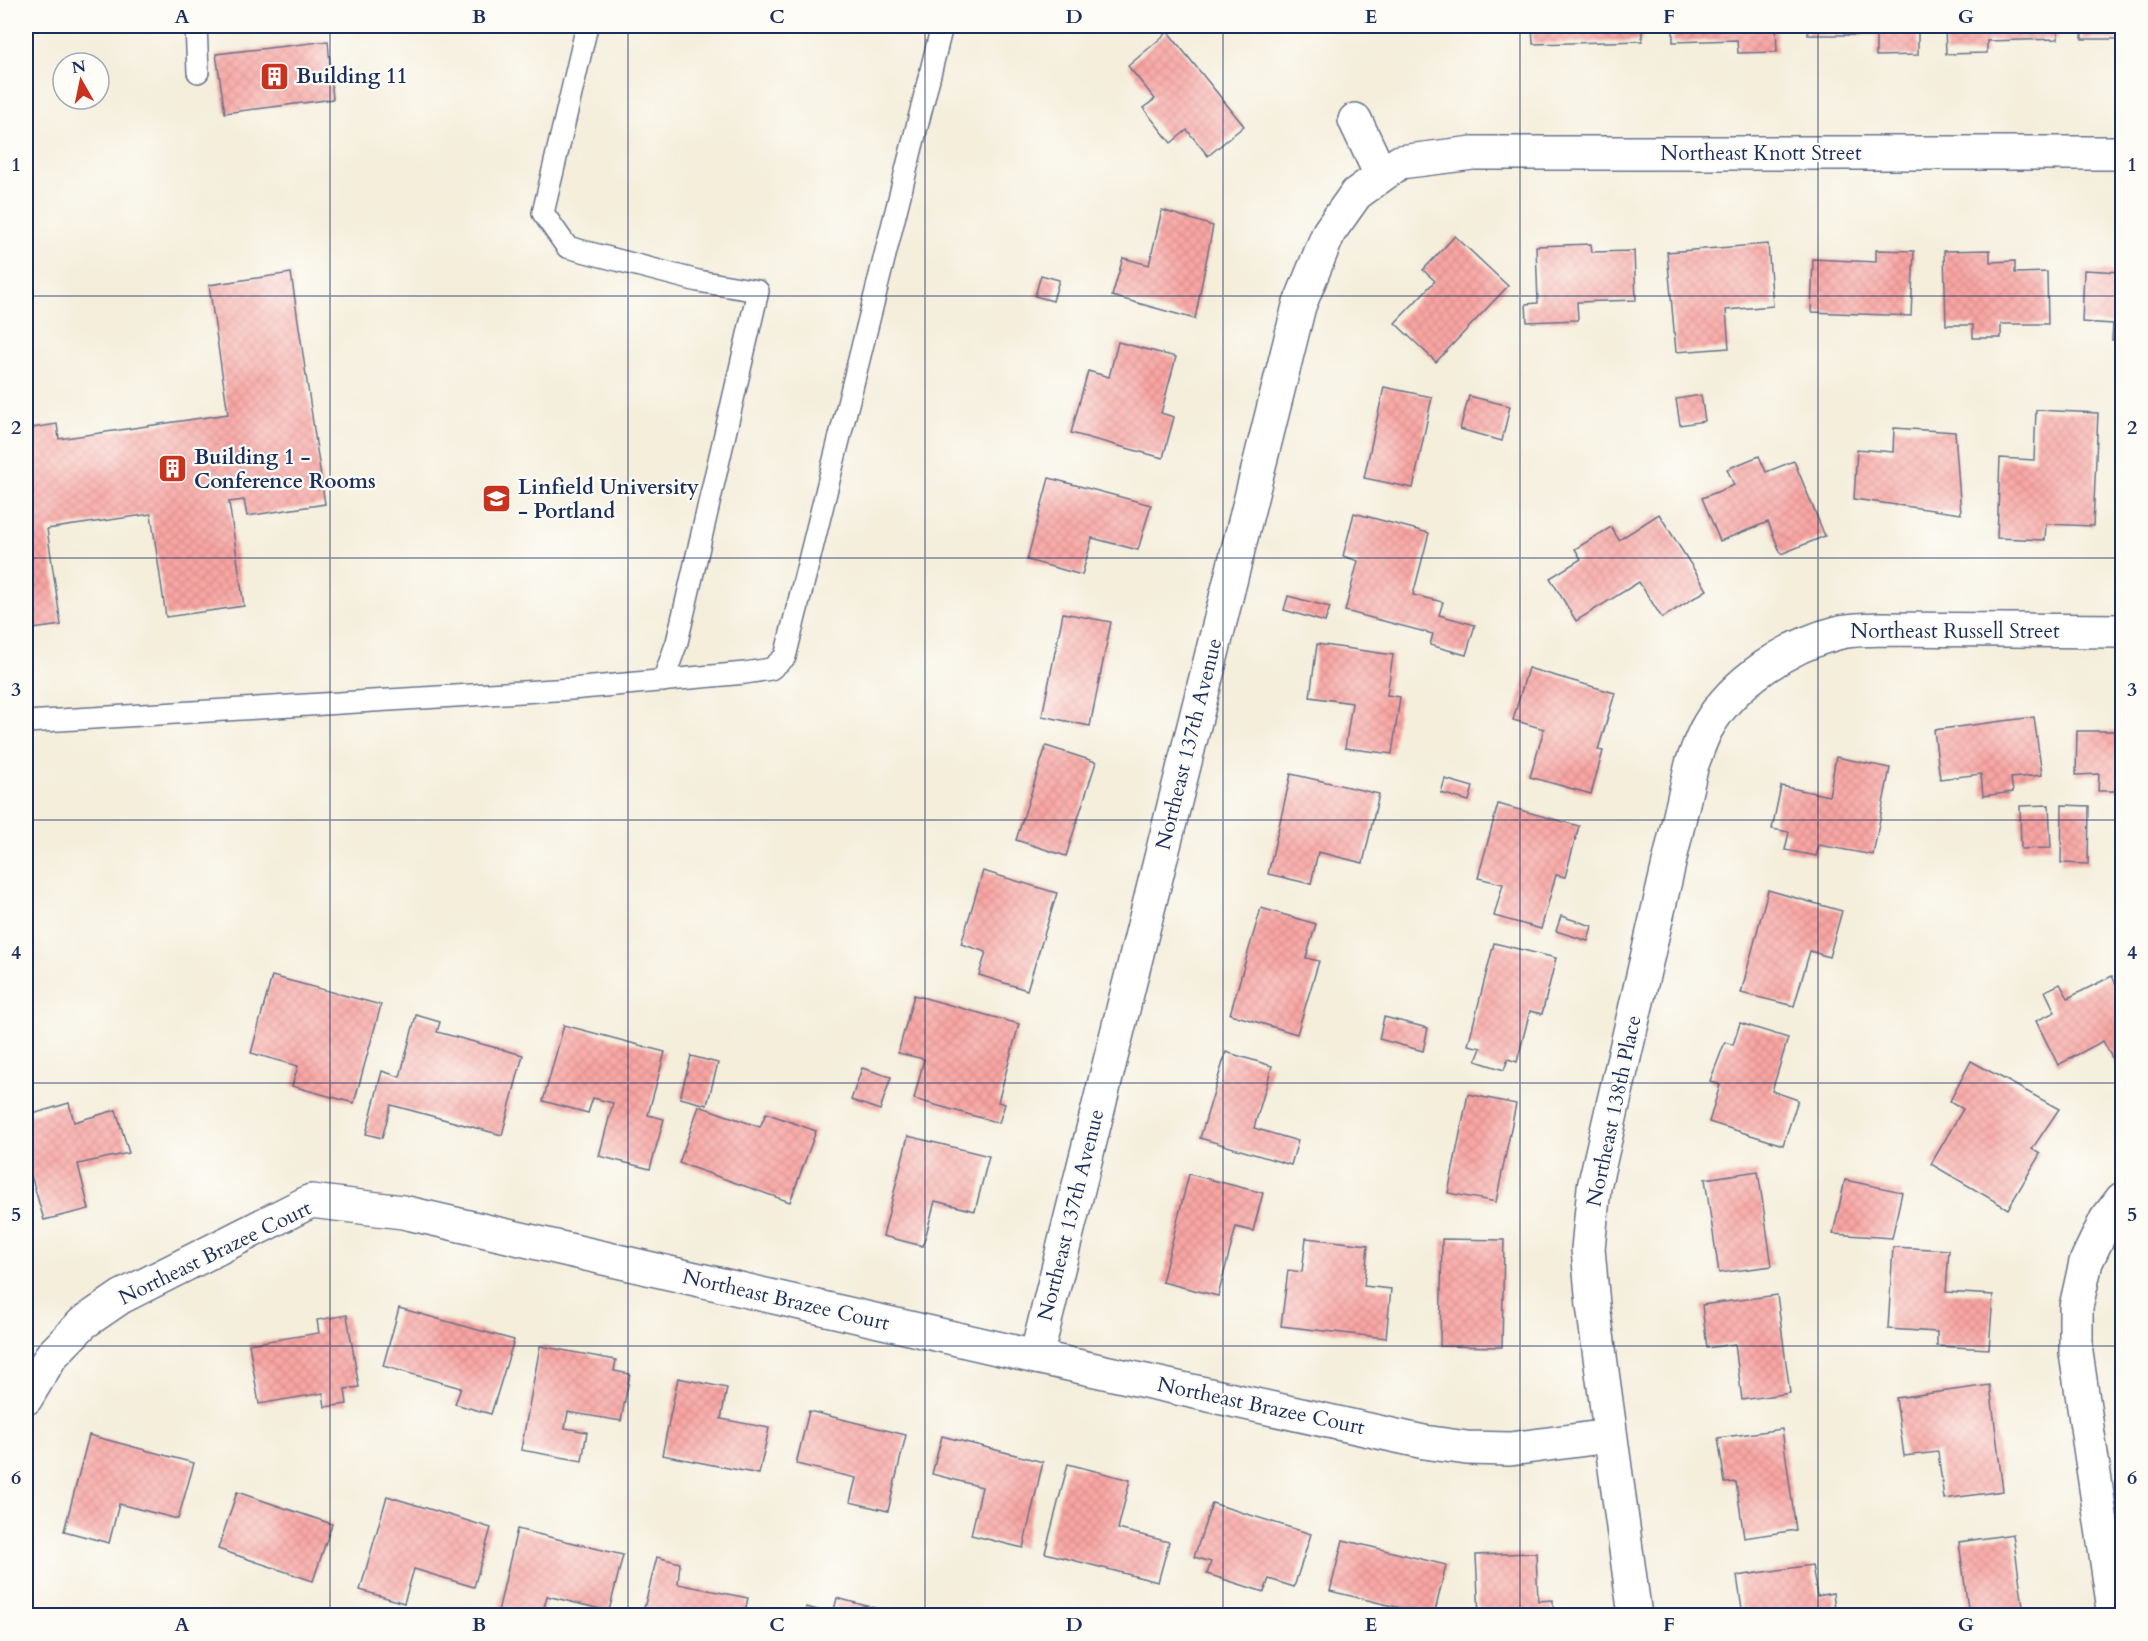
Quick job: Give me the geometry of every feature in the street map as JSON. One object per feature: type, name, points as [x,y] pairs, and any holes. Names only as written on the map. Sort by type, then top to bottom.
[{"type":"street","points":[[1355,120],[1391,169]]},
{"type":"street","name":"Northeast Knott Street","points":[[1391,169],[1485,153],[2122,153]]},
{"type":"street","name":"Northeast 137th Avenue","points":[[1036,1357],[1299,306],[1329,232],[1356,194],[1391,169]]},
{"type":"street","name":"Northeast Russell Street","points":[[1761,670],[1807,643],[1839,632],[1879,629],[2122,631]]},
{"type":"street","name":"Northeast 138th Place","points":[[1635,1616],[1593,1305],[1588,1249],[1594,1187],[1692,764],[1708,726],[1732,694],[1761,670]]},
{"type":"street","points":[[2115,1616],[2076,1353],[2076,1307],[2086,1262],[2106,1220],[2122,1199]]},
{"type":"street","name":"Northeast Brazee Court","points":[[26,1398],[51,1356],[82,1323],[121,1297],[311,1201],[403,1212],[1036,1357],[1424,1442],[1467,1448],[1510,1449],[1609,1436]]},
{"type":"lane","points":[[196,26],[198,72]]},
{"type":"lane","points":[[587,26],[543,213],[567,247],[698,281],[758,291],[677,642],[663,681]]},
{"type":"lane","points":[[26,722],[571,689],[771,669],[785,657],[942,26]]},
{"type":"building","points":[[1532,26],[1642,26],[1642,41],[1533,44]]},
{"type":"building","points":[[1673,26],[1776,26],[1777,52],[1738,53],[1737,40],[1673,42]]},
{"type":"building","points":[[1808,26],[1918,26],[1918,55],[1876,56],[1876,35],[1808,35]]},
{"type":"building","points":[[1945,26],[2058,26],[2058,39],[1987,41],[1987,53],[1946,54]]},
{"type":"building","points":[[2082,26],[2122,26],[2122,39],[2082,39]]},
{"type":"building","points":[[1168,32],[1244,126],[1208,156],[1187,130],[1171,143],[1143,108],[1155,99],[1128,66]]},
{"type":"building","name":"Building 11","points":[[328,41],[333,99],[225,113],[216,54]]},
{"type":"building","points":[[1162,210],[1213,226],[1195,319],[1112,296],[1123,258],[1149,265]]},
{"type":"building","points":[[1455,236],[1508,286],[1436,362],[1395,323],[1435,281],[1423,270]]},
{"type":"building","points":[[1591,244],[1592,252],[1634,251],[1636,300],[1577,302],[1578,320],[1527,322],[1526,304],[1538,303],[1536,246]]},
{"type":"building","points":[[1768,244],[1773,306],[1726,310],[1729,348],[1676,352],[1667,252]]},
{"type":"building","points":[[1876,250],[1914,251],[1911,316],[1811,312],[1813,259],[1876,262]]},
{"type":"building","points":[[1990,250],[1990,262],[2015,261],[2015,273],[2047,272],[2048,324],[2001,324],[2001,338],[1973,338],[1973,325],[1946,325],[1944,251]]},
{"type":"building","points":[[2084,270],[2122,272],[2122,341],[2112,340],[2113,324],[2082,322]]},
{"type":"building","name":"Building 1 - Conference Rooms","points":[[291,273],[325,504],[247,516],[244,500],[229,502],[244,606],[166,617],[151,514],[47,529],[61,625],[26,630],[26,429],[57,424],[59,439],[228,414],[209,285]]},
{"type":"building","points":[[1041,275],[1059,280],[1053,301],[1035,296]]},
{"type":"building","points":[[1118,342],[1176,357],[1161,413],[1174,417],[1163,458],[1071,433],[1088,371],[1109,377]]},
{"type":"building","points":[[1384,387],[1432,397],[1413,488],[1364,478]]},
{"type":"building","points":[[1701,395],[1705,421],[1680,425],[1676,399]]},
{"type":"building","points":[[1469,396],[1510,406],[1502,441],[1460,429]]},
{"type":"building","points":[[2036,410],[2098,413],[2093,526],[2046,524],[2045,540],[1997,538],[2000,458],[2034,460]]},
{"type":"building","points":[[1894,428],[1955,432],[1961,514],[1854,499],[1857,449],[1893,452]]},
{"type":"building","points":[[1759,456],[1766,472],[1794,461],[1825,536],[1781,554],[1768,522],[1720,541],[1702,498],[1734,485],[1727,469]]},
{"type":"building","points":[[1049,478],[1151,505],[1138,550],[1092,538],[1082,575],[1027,560]]},
{"type":"building","points":[[1354,513],[1429,533],[1413,595],[1443,602],[1439,615],[1475,625],[1466,655],[1430,645],[1433,634],[1345,611],[1358,561],[1343,556]]},
{"type":"building","points":[[1659,514],[1707,590],[1662,618],[1639,582],[1576,621],[1550,578],[1581,559],[1575,549],[1611,527],[1619,540]]},
{"type":"building","points":[[1288,596],[1330,607],[1325,622],[1284,610]]},
{"type":"building","points":[[1063,613],[1111,622],[1090,726],[1042,716]]},
{"type":"building","points":[[1317,644],[1393,655],[1387,695],[1400,697],[1392,754],[1345,748],[1352,703],[1310,697]]},
{"type":"building","points":[[1528,668],[1615,693],[1598,750],[1603,751],[1591,794],[1530,777],[1544,729],[1513,720]]},
{"type":"building","points":[[2034,717],[2042,775],[2011,778],[2013,792],[1983,796],[1981,774],[1940,779],[1934,730]]},
{"type":"building","points":[[2077,731],[2122,731],[2122,791],[2098,791],[2099,774],[2076,775]]},
{"type":"building","points":[[1046,746],[1096,762],[1066,856],[1016,840]]},
{"type":"building","points":[[1836,757],[1890,768],[1873,855],[1819,845],[1816,856],[1785,850],[1789,832],[1772,829],[1781,786],[1829,796]]},
{"type":"building","points":[[1291,774],[1379,794],[1363,863],[1318,852],[1311,884],[1268,874]]},
{"type":"building","points":[[1445,779],[1473,787],[1469,801],[1441,793]]},
{"type":"building","points":[[1498,804],[1579,826],[1565,877],[1556,875],[1541,929],[1494,916],[1503,884],[1478,878]]},
{"type":"building","points":[[2049,805],[2051,848],[2021,849],[2020,806]]},
{"type":"building","points":[[2062,805],[2089,806],[2088,864],[2061,863]]},
{"type":"building","points":[[983,871],[1057,893],[1027,990],[979,975],[986,952],[961,944]]},
{"type":"building","points":[[1768,890],[1842,911],[1829,957],[1810,951],[1794,1006],[1741,993]]},
{"type":"building","points":[[1261,908],[1316,924],[1306,958],[1319,961],[1297,1034],[1230,1014]]},
{"type":"building","points":[[1561,916],[1592,926],[1588,941],[1556,931]]},
{"type":"building","points":[[1494,943],[1556,958],[1542,1014],[1530,1011],[1517,1062],[1508,1059],[1504,1070],[1476,1061],[1481,1048],[1468,1045]]},
{"type":"building","points":[[272,976],[381,1005],[354,1103],[292,1086],[298,1066],[251,1053]]},
{"type":"building","points":[[2112,976],[2122,996],[2122,1067],[2118,1069],[2103,1041],[2058,1065],[2036,1021],[2055,1012],[2045,991],[2060,984],[2068,998]]},
{"type":"building","points":[[914,995],[1019,1024],[998,1102],[1005,1104],[999,1123],[914,1099],[924,1059],[898,1053]]},
{"type":"building","points":[[416,1015],[440,1022],[437,1032],[523,1055],[502,1135],[391,1105],[382,1138],[366,1134],[382,1071],[400,1077]]},
{"type":"building","points":[[1384,1017],[1428,1028],[1423,1051],[1379,1039]]},
{"type":"building","points":[[1740,1023],[1788,1038],[1772,1091],[1798,1100],[1783,1145],[1709,1122],[1720,1085],[1710,1081],[1725,1042],[1733,1045]]},
{"type":"building","points":[[564,1025],[665,1052],[648,1115],[664,1119],[650,1169],[599,1156],[613,1103],[593,1098],[588,1113],[543,1101]]},
{"type":"building","points":[[1226,1052],[1272,1066],[1254,1128],[1298,1141],[1291,1165],[1200,1138]]},
{"type":"building","points":[[691,1056],[718,1063],[707,1105],[680,1098]]},
{"type":"building","points":[[1971,1061],[2059,1109],[2032,1149],[2040,1154],[2008,1209],[1931,1164],[1963,1109],[1950,1101]]},
{"type":"building","points":[[862,1068],[891,1077],[880,1110],[851,1100]]},
{"type":"building","points":[[1468,1094],[1516,1104],[1496,1202],[1448,1193]]},
{"type":"building","points":[[69,1103],[74,1122],[116,1110],[129,1153],[78,1164],[89,1209],[44,1220],[26,1158],[26,1116]]},
{"type":"building","points":[[699,1106],[760,1127],[766,1113],[816,1131],[790,1202],[679,1163]]},
{"type":"building","points":[[908,1136],[989,1156],[975,1211],[935,1201],[923,1246],[883,1236]]},
{"type":"building","points":[[1758,1171],[1772,1266],[1719,1273],[1705,1179]]},
{"type":"building","points":[[1189,1174],[1263,1193],[1253,1231],[1236,1227],[1218,1296],[1162,1282]]},
{"type":"building","points":[[1845,1180],[1902,1192],[1892,1238],[1833,1234]]},
{"type":"building","points":[[1306,1238],[1368,1245],[1364,1286],[1391,1289],[1386,1338],[1281,1326],[1288,1270],[1302,1272]]},
{"type":"building","points":[[1442,1239],[1504,1240],[1502,1347],[1440,1346]]},
{"type":"building","points":[[1893,1247],[1949,1250],[1946,1292],[1993,1295],[1989,1349],[1937,1346],[1937,1332],[1888,1329]]},
{"type":"building","points":[[1777,1295],[1790,1393],[1742,1400],[1735,1344],[1707,1348],[1702,1305]]},
{"type":"building","points":[[399,1308],[514,1340],[491,1414],[455,1404],[461,1388],[383,1366]]},
{"type":"building","points":[[347,1315],[359,1387],[345,1389],[347,1404],[325,1407],[323,1393],[259,1404],[249,1344],[319,1333],[317,1320]]},
{"type":"building","points":[[540,1346],[616,1360],[614,1371],[630,1374],[621,1421],[568,1412],[565,1428],[587,1432],[582,1461],[521,1450]]},
{"type":"building","points":[[678,1378],[727,1388],[721,1419],[769,1428],[759,1474],[662,1455]]},
{"type":"building","points":[[1990,1385],[2003,1491],[1944,1499],[1938,1452],[1904,1456],[1896,1398]]},
{"type":"building","points":[[809,1411],[906,1435],[888,1511],[850,1502],[856,1478],[796,1464]]},
{"type":"building","points":[[1782,1429],[1796,1530],[1744,1538],[1736,1482],[1725,1483],[1718,1438]]},
{"type":"building","points":[[89,1435],[194,1463],[178,1519],[119,1504],[109,1543],[64,1531]]},
{"type":"building","points":[[942,1436],[1043,1462],[1023,1548],[971,1535],[982,1487],[932,1474]]},
{"type":"building","points":[[1068,1464],[1130,1480],[1118,1529],[1169,1542],[1158,1582],[1045,1553]]},
{"type":"building","points":[[237,1492],[332,1524],[313,1581],[218,1549]]},
{"type":"building","points":[[387,1496],[491,1528],[474,1587],[414,1569],[404,1603],[360,1590]]},
{"type":"building","points":[[1212,1503],[1311,1534],[1294,1587],[1269,1579],[1264,1592],[1207,1574],[1211,1562],[1194,1557]]},
{"type":"building","points":[[517,1529],[623,1555],[609,1611],[547,1596],[542,1616],[497,1616]]},
{"type":"building","points":[[2013,1534],[2024,1614],[1969,1616],[1959,1542]]},
{"type":"building","points":[[1343,1540],[1446,1565],[1434,1616],[1330,1591]]},
{"type":"building","points":[[1536,1553],[1538,1601],[1553,1600],[1553,1616],[1479,1616],[1476,1555]]},
{"type":"building","points":[[657,1557],[680,1563],[678,1584],[748,1598],[744,1616],[642,1616]]},
{"type":"building","points":[[1812,1565],[1817,1596],[1833,1593],[1836,1616],[1743,1616],[1737,1576]]},
{"type":"building","points":[[837,1598],[893,1613],[892,1616],[804,1616],[806,1607],[833,1614]]},
{"type":"place","name":"Building 11","points":[[275,76]]},
{"type":"place","name":"Building 1 - Conference Rooms","points":[[173,469]]},
{"type":"place","name":"Linfield University - Portland","points":[[497,499]]}]
